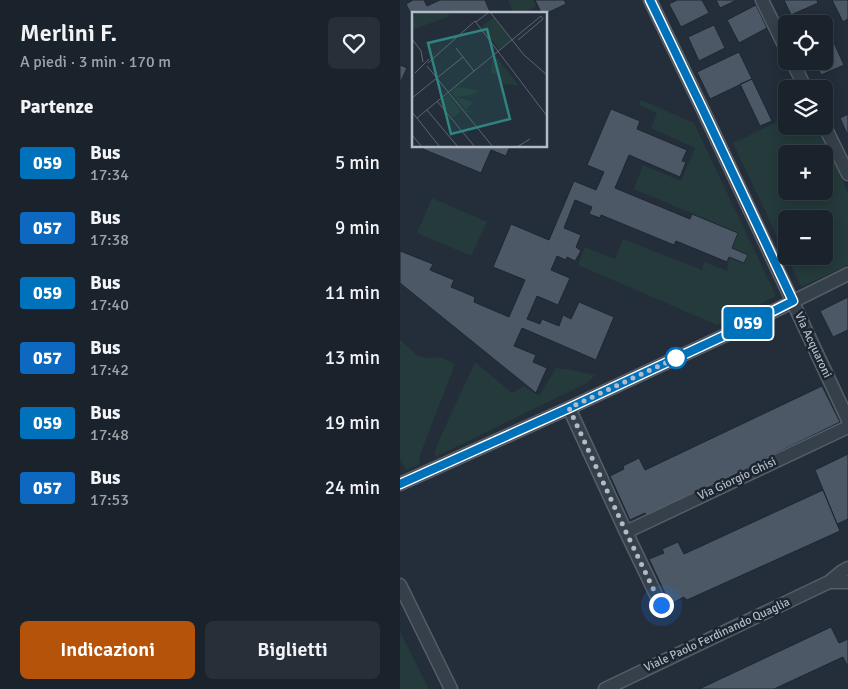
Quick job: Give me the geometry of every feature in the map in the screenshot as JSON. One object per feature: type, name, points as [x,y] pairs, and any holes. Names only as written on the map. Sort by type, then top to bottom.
[{"type":"street","name":"Via Acquaroni","points":[[650,0],[848,420]]},
{"type":"street","points":[[762,0],[778,33]]},
{"type":"street","points":[[829,135],[848,174]]},
{"type":"street","points":[[400,484],[730,333],[848,274]]},
{"type":"street","points":[[569,408],[661,605]]},
{"type":"street","name":"Via Giorgio Ghisi","points":[[626,532],[848,427]]},
{"type":"street","name":"Viale Paolo Ferdinando Quaglia","points":[[605,689],[829,582],[848,568]]},
{"type":"street","name":"Viale Paolo Ferdinando Quaglia","points":[[829,582],[848,582]]},
{"type":"street","points":[[400,585],[451,689]]},
{"type":"green space","points":[[508,0],[533,0],[536,6],[524,12],[513,12]]},
{"type":"green space","points":[[641,100],[694,123],[776,296],[717,325],[578,265],[585,247],[615,259],[623,239],[702,270],[704,262],[727,271],[729,257],[744,263],[748,255],[732,248],[738,233],[634,189],[643,165],[681,181],[695,148],[651,128],[657,113],[639,105]]},
{"type":"green space","points":[[778,122],[778,135],[821,135],[826,145],[778,145],[778,200],[833,200],[833,160],[848,192],[848,265],[801,287],[790,265],[833,265],[833,210],[778,210],[778,238],[733,143]]},
{"type":"green space","points":[[432,198],[487,222],[471,256],[417,233]]},
{"type":"green space","points":[[400,340],[418,356],[427,358],[441,357],[455,364],[419,458],[420,464],[406,470],[400,459]]},
{"type":"green space","points":[[475,362],[512,393],[524,386],[539,396],[556,368],[595,375],[587,383],[435,457],[435,451],[440,438]]},
{"type":"green space","points":[[400,631],[429,689],[400,689]]},
{"type":"building","points":[[413,0],[424,0],[427,6],[440,0],[485,0],[490,12],[412,12],[412,16],[406,4]]},
{"type":"building","points":[[535,0],[564,0],[566,4],[548,13],[541,12]]},
{"type":"building","points":[[677,0],[702,0],[709,13],[681,27],[669,4]]},
{"type":"building","points":[[716,0],[737,0],[720,8]]},
{"type":"building","points":[[784,0],[817,0],[818,3],[791,15]]},
{"type":"building","points":[[832,0],[848,0],[848,19],[843,22]]},
{"type":"building","points":[[756,5],[767,28],[739,43],[727,20]]},
{"type":"building","points":[[714,25],[725,48],[699,61],[688,37]]},
{"type":"building","points":[[833,41],[844,65],[833,70]]},
{"type":"building","points":[[739,52],[752,79],[710,99],[697,72]]},
{"type":"building","points":[[400,65],[407,68],[400,83]]},
{"type":"building","points":[[819,70],[832,70],[821,75]]},
{"type":"building","points":[[752,79],[772,121],[760,126],[740,84]]},
{"type":"building","points":[[611,109],[640,121],[637,129],[687,150],[682,161],[686,162],[680,177],[629,155],[615,188],[690,219],[692,214],[738,233],[732,248],[748,255],[744,263],[729,257],[727,262],[676,241],[674,245],[601,215],[600,218],[589,214],[592,207],[575,200],[564,228],[581,235],[576,247],[581,251],[575,261],[567,257],[566,260],[557,256],[551,270],[570,278],[558,305],[537,296],[527,319],[540,324],[542,319],[559,326],[563,315],[571,319],[579,302],[614,317],[596,360],[522,328],[514,346],[536,355],[533,362],[547,368],[536,393],[400,283],[400,251],[433,264],[430,270],[454,280],[451,287],[475,297],[474,302],[509,317],[525,280],[493,267],[511,224],[549,240],[574,181],[596,190],[604,172],[587,165]]},
{"type":"building","points":[[848,114],[848,133],[847,134],[840,118]]},
{"type":"building","points":[[509,148],[506,156],[491,150],[481,173],[423,149]]},
{"type":"building","points":[[848,297],[848,330],[833,337],[820,311]]},
{"type":"building","points":[[822,386],[840,422],[648,516],[645,513],[630,520],[610,476],[624,469],[623,466],[639,458],[645,470]]},
{"type":"building","points":[[848,454],[848,519],[837,524],[815,470]]},
{"type":"building","points":[[823,490],[840,531],[687,600],[684,597],[670,604],[649,559],[664,553],[662,549],[678,542],[684,554]]},
{"type":"building","points":[[831,627],[839,643],[848,639],[848,667],[843,657],[774,689],[699,689]]},
{"type":"bus line","name":"059","points":[[400,484],[569,408],[730,333],[793,301],[650,0]]},
{"type":"route","points":[[661,605],[569,408],[676,358]]}]
